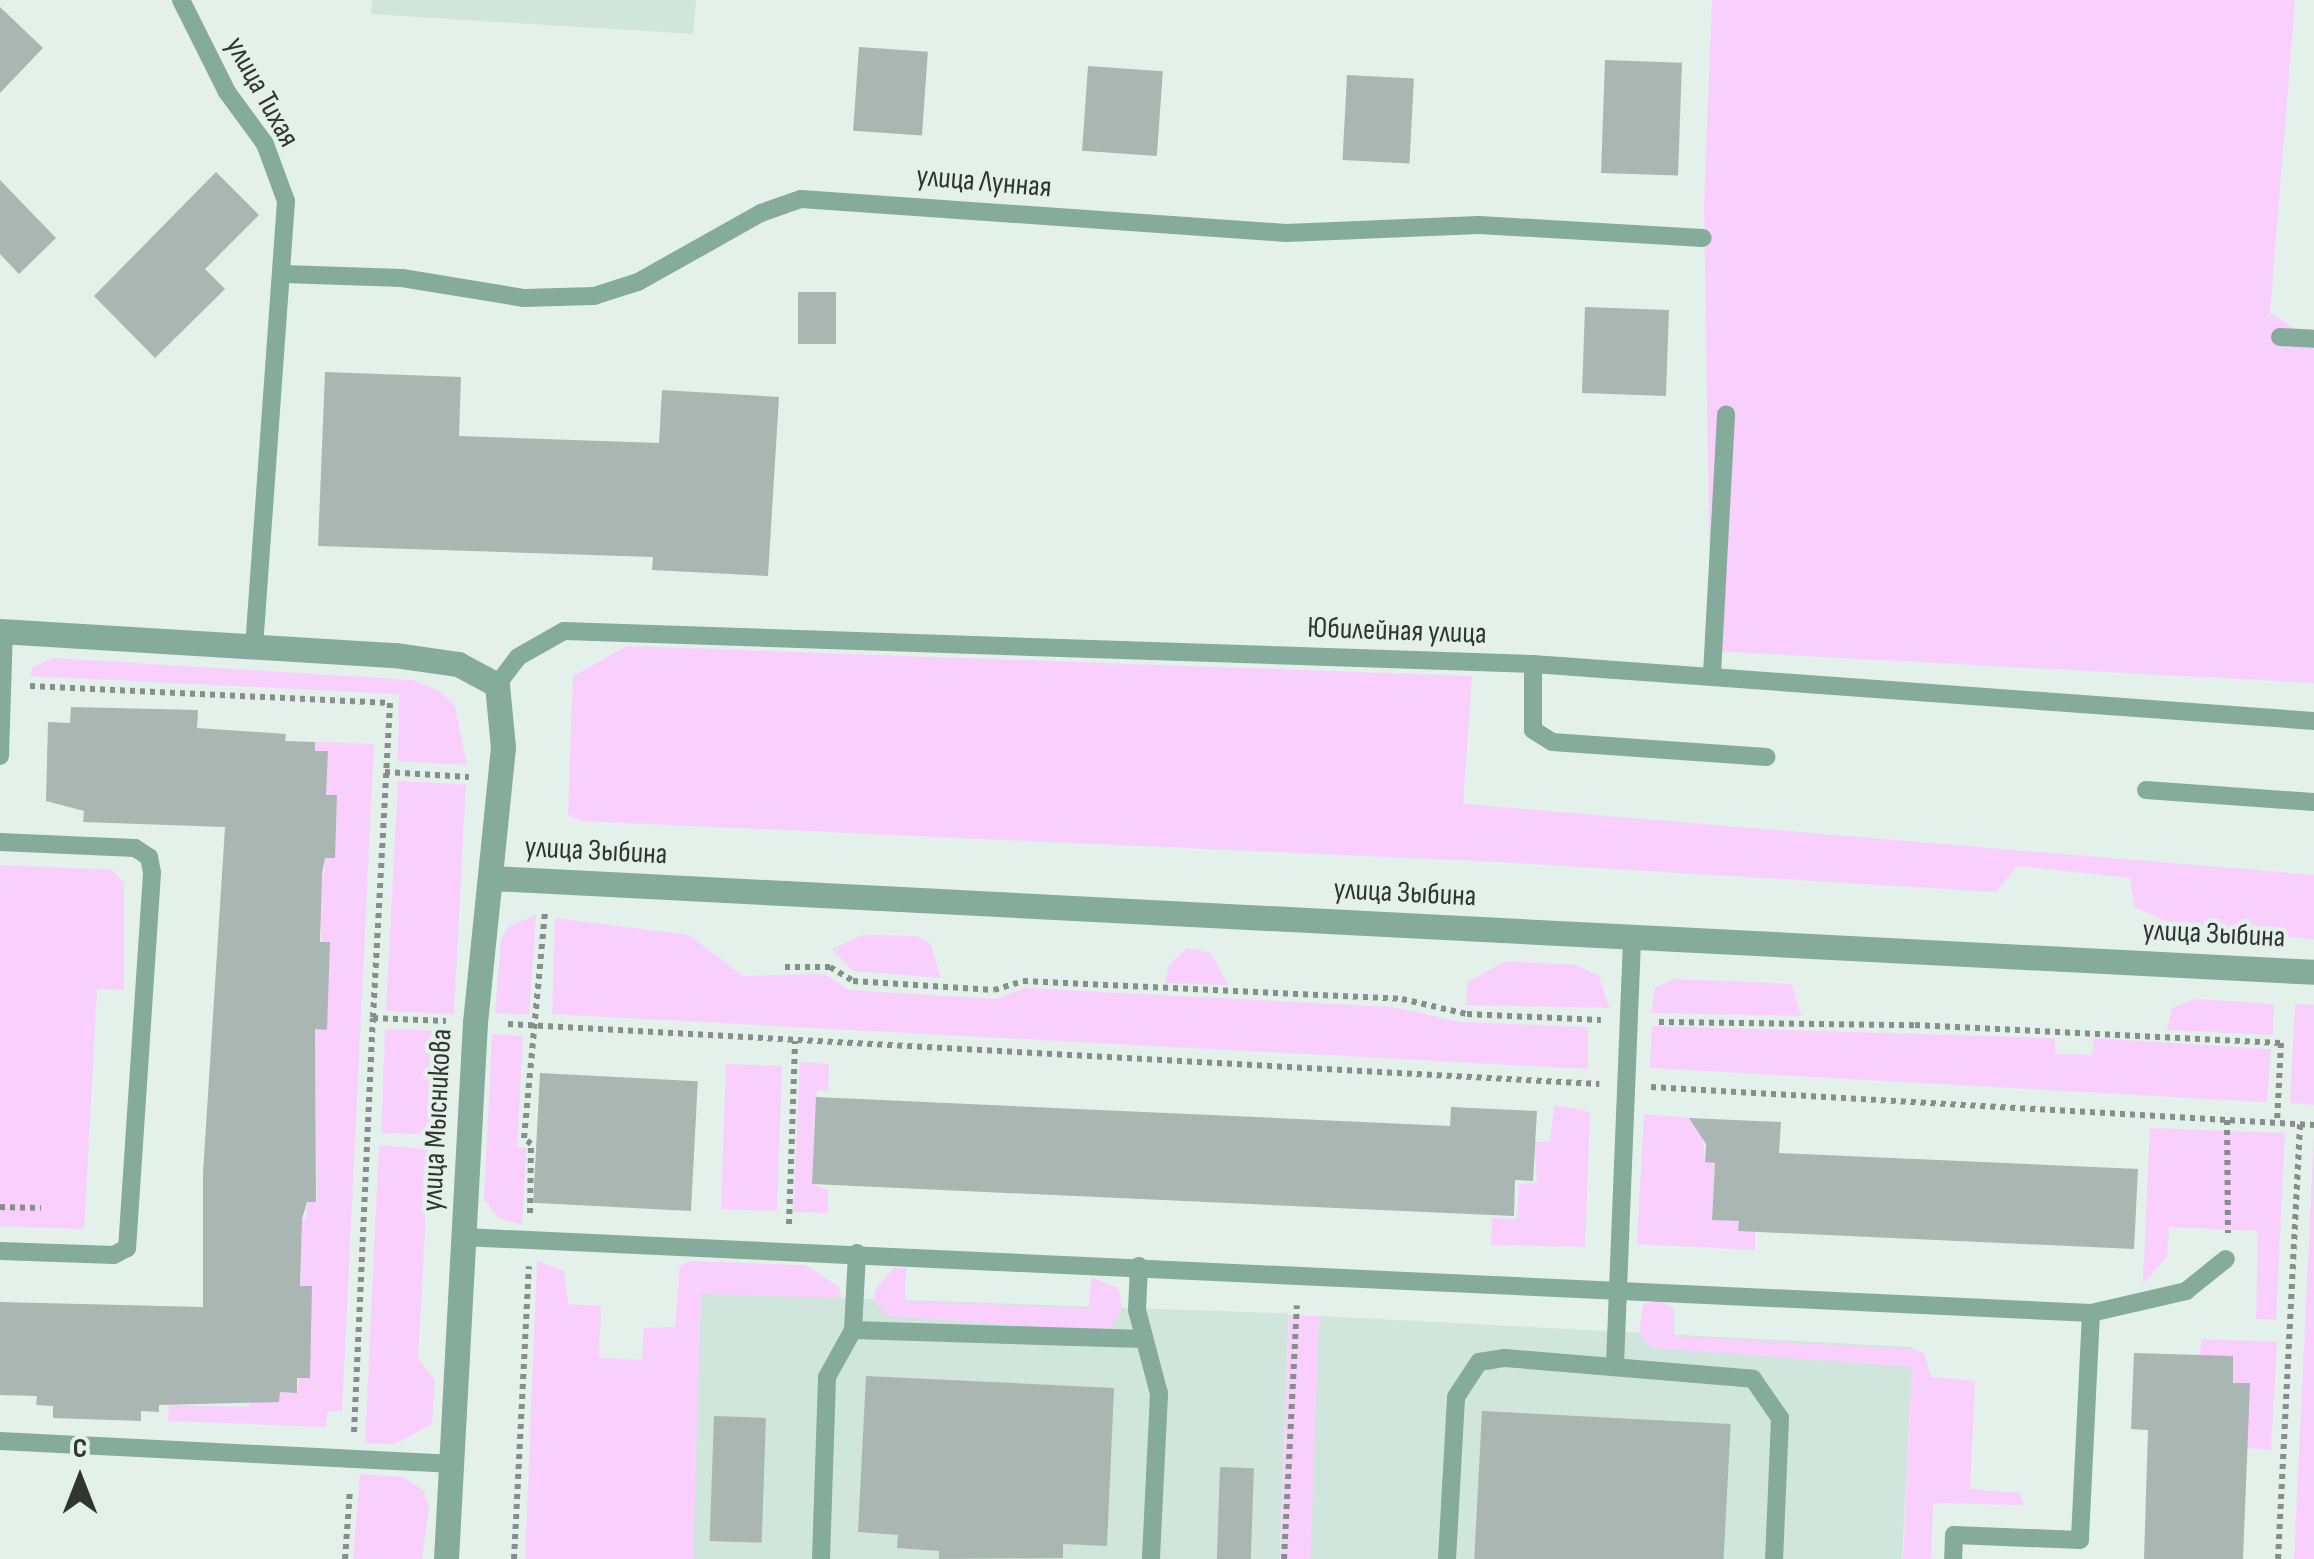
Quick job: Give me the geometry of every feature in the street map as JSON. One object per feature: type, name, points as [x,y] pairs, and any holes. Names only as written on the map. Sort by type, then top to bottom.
[{"type":"street","points":[[2,631],[458,664],[496,685]]},
{"type":"street","name":"улица Мысникова","points":[[446,1559],[475,1022],[500,778],[496,685]]},
{"type":"street","name":"улица Зыбина","points":[[492,878],[2314,972]]},
{"type":"lane","name":"улица Тихая","points":[[181,0],[227,92],[265,144],[286,201],[284,274],[254,648]]},
{"type":"lane","name":"улица Лунная","points":[[284,274],[402,278],[524,298],[594,296],[638,282],[761,213],[802,199],[1286,233],[1479,225],[1703,238]]},
{"type":"lane","points":[[2280,337],[2314,339]]},
{"type":"lane","points":[[1712,674],[1726,414]]},
{"type":"lane","points":[[0,756],[2,631]]},
{"type":"lane","name":"Юбилейная улица","points":[[496,685],[518,657],[564,631],[1533,664],[1712,674],[2314,721]]},
{"type":"lane","points":[[1533,664],[1533,730],[1552,742],[1766,757]]},
{"type":"lane","points":[[2146,790],[2314,802]]},
{"type":"lane","points":[[0,842],[135,848],[148,857],[152,873],[127,1248],[114,1255],[0,1251]]},
{"type":"lane","points":[[1615,1364],[1632,937]]},
{"type":"lane","points":[[463,1237],[1619,1286],[2091,1313],[2186,1291],[2226,1259]]},
{"type":"lane","points":[[821,1559],[827,1377],[853,1330],[858,1253]]},
{"type":"lane","points":[[1140,1266],[1143,1339],[1159,1394],[1150,1559]]},
{"type":"lane","points":[[1953,1559],[1954,1535],[2080,1540],[2091,1313]]},
{"type":"lane","points":[[853,1330],[1143,1339]]},
{"type":"lane","points":[[1447,1559],[1456,1397],[1462,1378],[1478,1362],[1505,1358],[1615,1364],[1753,1379],[1770,1398],[1780,1418],[1774,1559]]},
{"type":"lane","points":[[0,1441],[449,1464]]},
{"type":"path","points":[[2,684],[390,703],[353,1459],[344,1559]]},
{"type":"path","points":[[386,772],[500,778]]},
{"type":"path","points":[[514,1559],[530,1241],[531,1144],[524,1138],[532,1037],[540,1026],[546,881]]},
{"type":"path","points":[[785,967],[830,968],[853,981],[994,990],[1023,981],[1402,999],[1467,1014],[1629,1022],[1915,1025],[2281,1043],[2277,1123]]},
{"type":"path","points":[[373,1018],[2314,1125]]},
{"type":"path","points":[[788,1250],[796,1040]]},
{"type":"path","points":[[2226,1259],[2227,1120]]},
{"type":"path","points":[[2278,1559],[2300,1124]]},
{"type":"path","points":[[0,1208],[41,1208]]},
{"type":"path","points":[[1284,1559],[1298,1273]]},
{"type":"shaded area","points":[[372,0],[696,0],[693,34],[371,14]]},
{"type":"shaded area","points":[[1712,0],[2295,0],[2270,313],[2314,341],[2314,683],[1711,651],[1704,204]]},
{"type":"shaded area","points":[[627,646],[1472,676],[1463,804],[2314,875],[2314,939],[2184,929],[2134,907],[2130,878],[2017,866],[1996,892],[1500,862],[581,821],[568,814],[573,676]]},
{"type":"shaded area","points":[[54,658],[412,680],[439,691],[455,706],[467,765],[398,761],[399,694],[30,676],[33,667]]},
{"type":"shaded area","points":[[315,742],[374,744],[342,1411],[328,1411],[326,1427],[168,1421],[169,1405],[249,1407],[249,1401],[279,1402],[280,1392],[297,1393],[311,1286],[300,1286],[301,1270],[294,1270],[295,1219],[306,1219],[307,1202],[317,1202],[315,1029],[327,1029],[321,925],[313,924],[314,873],[324,874],[325,858],[335,857],[337,795],[326,795],[328,752],[315,751]]},
{"type":"shaded area","points":[[398,781],[466,785],[454,1014],[386,1011]]},
{"type":"shaded area","points":[[0,865],[112,870],[124,883],[124,990],[97,989],[84,1229],[0,1226]]},
{"type":"shaded area","points":[[536,915],[529,1015],[495,1013],[501,940],[509,926]]},
{"type":"shaded area","points":[[555,918],[689,935],[743,976],[824,974],[849,990],[996,999],[1025,988],[1393,1007],[1460,1022],[1588,1027],[1588,1069],[552,1014]]},
{"type":"shaded area","points":[[862,935],[917,936],[930,943],[941,978],[853,971],[832,949]]},
{"type":"shaded area","points":[[1187,948],[1211,953],[1228,985],[1165,983],[1169,965]]},
{"type":"shaded area","points":[[1506,961],[1576,965],[1599,976],[1609,1008],[1466,1005],[1468,982]]},
{"type":"shaded area","points":[[1673,979],[1792,984],[1801,1016],[1651,1013],[1655,988]]},
{"type":"shaded area","points":[[2195,999],[2274,1004],[2273,1035],[2167,1030],[2172,1008]]},
{"type":"shaded area","points":[[2295,1004],[2314,1005],[2314,1105],[2290,1103]]},
{"type":"shaded area","points":[[1652,1026],[2055,1038],[2055,1054],[2092,1055],[2094,1038],[2271,1049],[2267,1102],[1650,1068]]},
{"type":"shaded area","points":[[385,1029],[453,1031],[449,1135],[381,1133]]},
{"type":"shaded area","points":[[492,1034],[523,1036],[517,1147],[526,1148],[522,1225],[498,1218],[484,1199]]},
{"type":"shaded area","points":[[800,1062],[829,1064],[828,1091],[818,1090],[816,1097],[812,1184],[828,1190],[828,1213],[793,1212]]},
{"type":"shaded area","points":[[726,1064],[782,1066],[777,1211],[721,1209]]},
{"type":"shaded area","points":[[1554,1105],[1590,1112],[1585,1247],[1491,1245],[1492,1218],[1517,1219],[1519,1184],[1537,1183],[1534,1142],[1550,1142]]},
{"type":"shaded area","points":[[1644,1114],[1701,1119],[1705,1162],[1715,1163],[1712,1219],[1739,1221],[1738,1231],[1755,1231],[1755,1250],[1637,1244]]},
{"type":"shaded area","points":[[2150,1128],[2285,1133],[2276,1320],[2256,1319],[2258,1231],[2169,1227],[2167,1257],[2143,1284]]},
{"type":"shaded area","points":[[2314,1134],[2314,1559],[2294,1559]]},
{"type":"shaded area","points":[[379,1145],[447,1151],[446,1166],[428,1173],[418,1359],[435,1380],[432,1424],[395,1444],[365,1443]]},
{"type":"shaded area","points":[[537,1261],[564,1271],[568,1304],[601,1306],[599,1358],[642,1360],[644,1328],[675,1327],[680,1266],[690,1261],[806,1265],[839,1287],[841,1298],[701,1294],[693,1559],[525,1559]]},
{"type":"shaded area","points":[[894,1268],[906,1268],[905,1301],[1089,1308],[1091,1277],[1119,1289],[1122,1309],[1112,1326],[1098,1331],[887,1316],[874,1300],[876,1288]]},
{"type":"shaded area","points":[[701,1293],[1289,1314],[1280,1559],[692,1559]]},
{"type":"shaded area","points":[[1658,1300],[1674,1308],[1674,1336],[1913,1349],[1924,1353],[1931,1377],[1975,1381],[1970,1489],[2020,1493],[2024,1505],[1933,1503],[1931,1559],[1903,1559],[1912,1367],[1652,1348],[1639,1334],[1643,1305]]},
{"type":"shaded area","points":[[1289,1315],[1319,1316],[1310,1559],[1280,1559]]},
{"type":"shaded area","points":[[1319,1316],[1913,1347],[1902,1559],[1306,1559]]},
{"type":"shaded area","points":[[2201,1339],[2277,1342],[2271,1450],[2237,1447],[2250,1384],[2233,1383],[2233,1356],[2200,1355]]},
{"type":"shaded area","points":[[360,1474],[403,1477],[424,1491],[429,1507],[422,1559],[353,1559]]},
{"type":"building","points":[[0,7],[43,48],[0,93]]},
{"type":"building","points":[[859,47],[928,52],[922,136],[853,131]]},
{"type":"building","points":[[1605,60],[1682,63],[1678,176],[1601,173]]},
{"type":"building","points":[[1088,66],[1163,71],[1157,156],[1082,151]]},
{"type":"building","points":[[1347,75],[1414,79],[1409,163],[1343,160]]},
{"type":"building","points":[[216,172],[259,215],[205,269],[225,289],[155,358],[94,296]]},
{"type":"building","points":[[0,180],[56,238],[19,274],[0,254]]},
{"type":"building","points":[[798,292],[836,292],[836,344],[798,344]]},
{"type":"building","points":[[1585,307],[1669,310],[1666,396],[1582,393]]},
{"type":"building","points":[[325,372],[461,377],[459,436],[659,443],[662,390],[779,397],[768,576],[652,570],[653,557],[318,546]]},
{"type":"building","points":[[71,707],[198,710],[197,728],[286,734],[285,741],[315,742],[315,751],[328,751],[326,795],[337,795],[335,858],[325,858],[322,874],[320,942],[330,942],[327,1030],[315,1029],[316,1202],[307,1202],[302,1219],[300,1286],[312,1286],[310,1378],[297,1378],[297,1393],[280,1392],[279,1402],[159,1405],[159,1412],[141,1411],[141,1421],[53,1418],[53,1406],[36,1405],[37,1396],[0,1395],[0,1302],[203,1307],[203,1173],[225,827],[83,822],[84,811],[46,801],[48,722],[70,723]]},
{"type":"building","points":[[540,1073],[698,1081],[691,1211],[533,1203]]},
{"type":"building","points":[[816,1097],[1450,1126],[1451,1107],[1537,1111],[1533,1181],[1515,1180],[1514,1216],[812,1184]]},
{"type":"building","points":[[1689,1118],[1781,1122],[1779,1153],[2138,1169],[2134,1249],[1738,1231],[1739,1221],[1712,1220],[1715,1163],[1705,1162],[1706,1144]]},
{"type":"building","points":[[2134,1353],[2233,1356],[2233,1383],[2250,1383],[2243,1559],[2144,1559],[2148,1430],[2131,1429]]},
{"type":"building","points":[[866,1376],[1114,1388],[1107,1546],[1063,1544],[1063,1558],[939,1559],[939,1551],[897,1548],[898,1535],[858,1532]]},
{"type":"building","points":[[1482,1411],[1731,1424],[1724,1559],[1474,1559]]},
{"type":"building","points":[[714,1416],[766,1418],[762,1543],[710,1541]]},
{"type":"building","points":[[1220,1467],[1254,1468],[1251,1559],[1217,1559]]}]
